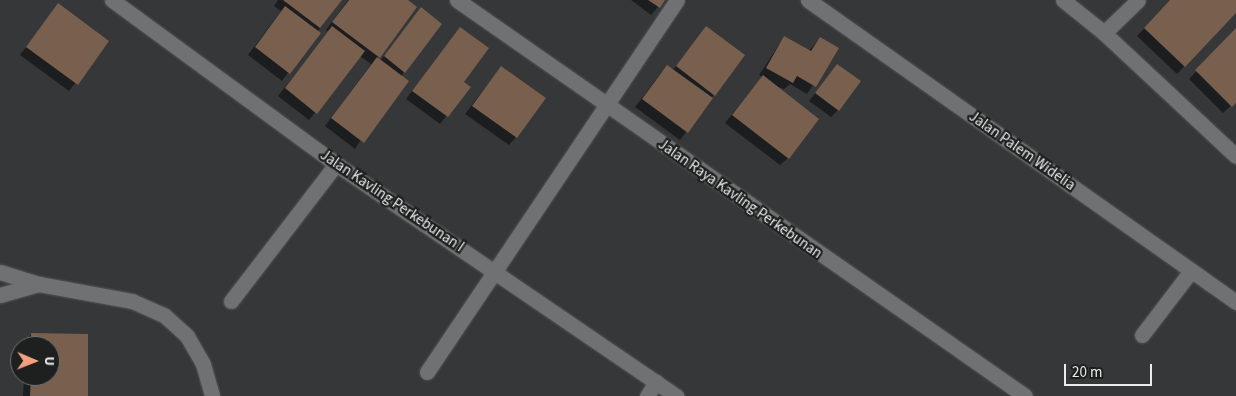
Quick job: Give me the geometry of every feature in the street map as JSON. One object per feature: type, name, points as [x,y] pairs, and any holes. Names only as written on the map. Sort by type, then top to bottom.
[{"type":"street","name":"Jalan Kavling Perkebunan I","points":[[112,0],[336,164],[494,269],[676,396]]},
{"type":"street","name":"Jalan Raya Kavling Perkebunan","points":[[457,0],[1025,396]]},
{"type":"street","points":[[427,372],[494,269],[677,0]]},
{"type":"street","name":"Jalan Palem Widelia","points":[[808,0],[1236,302]]},
{"type":"street","points":[[1063,0],[1104,33],[1236,156]]},
{"type":"street","points":[[1104,33],[1138,0]]},
{"type":"street","points":[[231,301],[336,164]]},
{"type":"street","points":[[1142,334],[1191,271]]},
{"type":"street","points":[[0,272],[39,284],[132,301],[165,316],[188,336],[203,364],[212,396]]},
{"type":"street","points":[[0,295],[39,284]]},
{"type":"street","points":[[647,396],[656,382]]},
{"type":"building","points":[[283,0],[342,0],[320,28]]},
{"type":"building","points":[[349,0],[408,0],[417,7],[380,58],[332,22]]},
{"type":"building","points":[[648,0],[665,0],[660,8]]},
{"type":"building","points":[[1170,0],[1236,0],[1236,13],[1185,67],[1144,28]]},
{"type":"building","points":[[58,3],[109,41],[78,85],[26,47]]},
{"type":"building","points":[[285,6],[321,33],[290,74],[255,47]]},
{"type":"building","points":[[421,7],[442,24],[405,73],[384,56]]},
{"type":"building","points":[[332,26],[365,51],[317,114],[285,88]]},
{"type":"building","points":[[706,26],[745,55],[715,96],[676,66]]},
{"type":"building","points":[[460,27],[489,48],[464,82],[471,87],[448,117],[412,91]]},
{"type":"building","points":[[1236,28],[1236,103],[1232,107],[1195,70]]},
{"type":"building","points":[[784,36],[811,51],[820,37],[839,48],[816,87],[797,76],[793,83],[766,68]]},
{"type":"building","points":[[377,57],[409,81],[364,143],[331,118]]},
{"type":"building","points":[[837,64],[861,81],[839,111],[815,93]]},
{"type":"building","points":[[667,65],[713,98],[688,133],[642,99]]},
{"type":"building","points":[[501,66],[546,98],[517,138],[472,106]]},
{"type":"building","points":[[763,75],[819,119],[789,159],[732,115]]},
{"type":"building","points":[[31,333],[88,334],[88,396],[30,396],[30,386],[60,386],[60,336],[31,336]]}]
